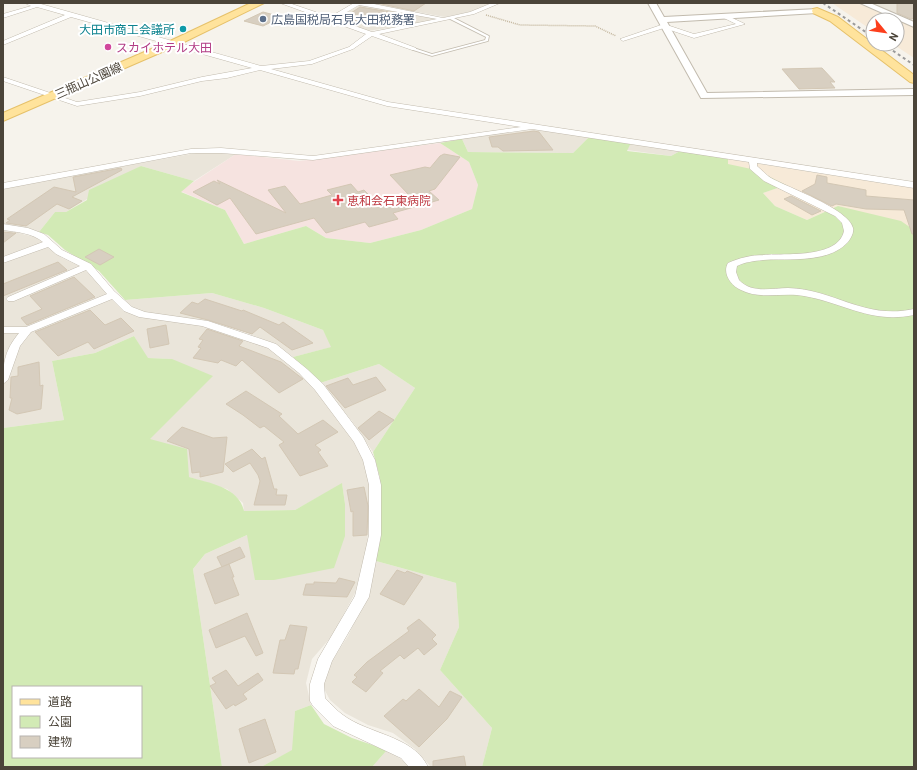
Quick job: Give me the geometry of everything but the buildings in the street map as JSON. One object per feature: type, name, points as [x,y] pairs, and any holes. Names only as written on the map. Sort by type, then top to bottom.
[{"type":"main road","name":"三瓶山公園線","points":[[3,117],[174,43],[259,3]]},
{"type":"main road","points":[[817,11],[834,19],[914,80]]},
{"type":"street","points":[[28,3],[387,104],[540,126],[914,185]]},
{"type":"street","points":[[3,16],[54,3]]},
{"type":"street","points":[[283,3],[414,49]]},
{"type":"street","points":[[330,20],[359,3],[448,18]]},
{"type":"street","points":[[3,79],[77,104],[140,94],[202,79],[227,76],[262,68],[310,63],[351,48],[371,34],[448,18],[497,3]]},
{"type":"street","points":[[652,3],[704,96],[914,92]]},
{"type":"street","points":[[864,3],[914,25]]},
{"type":"street","points":[[623,39],[663,23],[817,11]]},
{"type":"street","points":[[3,43],[72,15]]},
{"type":"street","points":[[663,23],[694,36],[742,24],[726,17]]},
{"type":"street","points":[[3,186],[191,151],[215,150],[294,158],[313,158],[422,144],[540,126]]},
{"type":"street","points":[[753,160],[753,167],[767,179],[844,218],[849,231],[847,239],[838,246],[820,255],[809,258],[752,258],[735,263],[731,265],[730,274],[737,283],[744,288],[752,290],[792,291],[806,294],[875,314],[898,315],[914,312]]},
{"type":"street","points":[[3,227],[28,231],[41,236],[58,252],[88,266],[113,295],[128,309],[143,315],[204,323],[272,346],[303,371],[319,387],[359,440],[369,460],[375,485],[375,535],[362,597],[344,630],[325,659],[318,684],[318,701],[338,721],[407,753],[420,767]]},
{"type":"street","points":[[3,260],[49,243]]},
{"type":"street","points":[[11,299],[88,266]]},
{"type":"street","points":[[3,330],[27,330],[113,295]]},
{"type":"street","points":[[3,380],[15,345],[27,330]]},
{"type":"lane","points":[[414,49],[432,55],[486,41],[488,37],[448,18]]},
{"type":"path","points":[[474,11],[520,25],[595,26],[623,39]]},
{"type":"shaded area","points":[[368,3],[492,3],[473,11],[445,17]]},
{"type":"shaded area","points":[[832,3],[857,3],[878,12],[865,12],[865,26]]},
{"type":"shaded area","points":[[870,3],[914,3],[914,22],[905,18],[905,12],[891,12]]},
{"type":"shaded area","points":[[359,4],[433,19],[422,23],[367,31],[336,20]]},
{"type":"shaded area","points":[[905,23],[914,27],[914,58],[905,52]]},
{"type":"shaded area","points":[[540,129],[589,137],[573,153],[468,152],[462,139]]},
{"type":"shaded area","name":"恵和会石東病院","points":[[440,143],[469,162],[478,185],[472,209],[421,230],[370,243],[326,238],[306,226],[244,244],[225,210],[180,191],[236,154],[299,161]]},
{"type":"shaded area","points":[[631,143],[680,151],[671,156],[627,150]]},
{"type":"shaded area","points":[[202,152],[236,154],[194,181],[141,166],[66,212],[55,212],[39,232],[3,225],[3,188]]},
{"type":"shaded area","points":[[728,159],[914,188],[914,230],[838,206],[807,220],[775,206],[763,193],[785,185],[727,164]]},
{"type":"shaded area","points":[[3,229],[38,238],[62,258],[81,267],[92,276],[122,309],[140,316],[203,325],[268,347],[304,377],[327,403],[358,444],[366,464],[371,497],[367,545],[355,593],[332,636],[312,659],[306,683],[311,705],[295,711],[293,750],[261,767],[222,767],[193,569],[205,554],[247,535],[345,536],[345,504],[342,484],[295,510],[244,511],[243,503],[227,489],[189,477],[149,439],[172,359],[147,358],[134,336],[95,353],[52,361],[64,420],[3,428]]},
{"type":"shaded area","points":[[212,293],[264,308],[323,330],[332,347],[293,357],[267,341],[240,330],[219,324],[144,313],[129,306],[125,300]]},
{"type":"shaded area","points":[[379,364],[415,388],[373,452],[352,421],[320,383]]},
{"type":"shaded area","points":[[376,561],[456,583],[459,627],[440,670],[492,728],[482,767],[431,767],[415,749],[393,733],[368,725],[345,713],[330,700],[323,687],[323,675],[348,636],[367,596]]},
{"type":"shaded area","points":[[387,750],[405,762],[409,767],[372,767]]},
{"type":"green space","points":[[589,137],[631,143],[627,151],[671,156],[680,151],[728,159],[728,164],[756,170],[786,185],[763,193],[775,206],[807,220],[838,206],[901,221],[914,230],[914,767],[482,767],[492,728],[440,670],[459,627],[456,583],[376,561],[380,518],[380,478],[373,452],[415,388],[379,364],[320,383],[293,357],[331,347],[323,330],[264,308],[212,293],[125,300],[99,271],[65,250],[48,235],[39,232],[55,212],[66,212],[87,200],[89,190],[141,166],[194,181],[181,192],[225,210],[244,244],[306,226],[326,238],[370,243],[421,230],[472,209],[478,185],[469,162],[440,143],[462,139],[468,152],[573,153]]},
{"type":"green space","points":[[134,336],[148,358],[172,359],[213,376],[150,439],[187,449],[189,477],[214,484],[230,491],[241,503],[244,511],[295,510],[342,483],[345,504],[345,536],[334,568],[274,580],[255,580],[247,535],[205,554],[193,569],[222,767],[3,767],[3,428],[64,420],[52,361],[95,353]]},
{"type":"green space","points":[[311,705],[324,724],[352,738],[387,750],[372,767],[261,767],[292,750],[295,711]]},
{"type":"railway","points":[[823,3],[865,32]]},
{"type":"railway","points":[[895,52],[914,65]]},
{"type":"place","name":"広島国税局石見大田税務署","points":[[263,19]]},
{"type":"place","name":"大田市商工会議所","points":[[183,29]]},
{"type":"place","name":"スカイホテル大田","points":[[108,47]]},
{"type":"place","name":"恵和会石東病院","points":[[338,200]]}]
